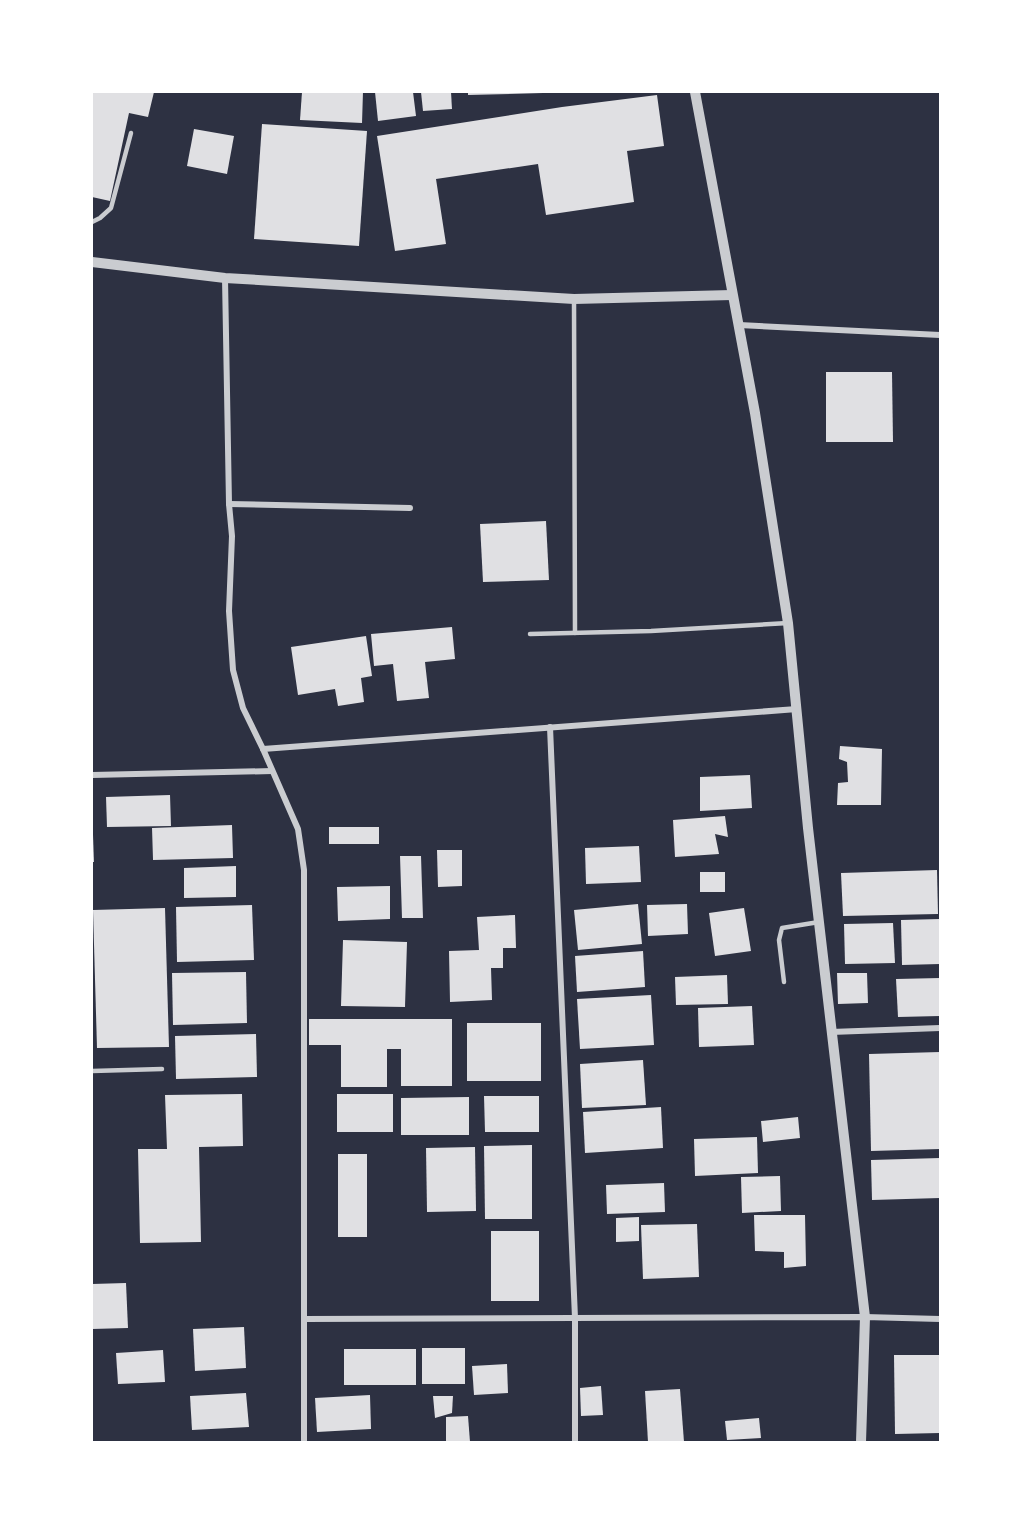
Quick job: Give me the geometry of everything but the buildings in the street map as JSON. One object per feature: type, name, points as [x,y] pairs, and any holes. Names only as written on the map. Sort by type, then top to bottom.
[{"type":"street","points":[[695,92],[739,325],[788,623],[808,828],[865,1317],[861,1443]]},
{"type":"street","points":[[92,262],[225,278],[574,299],[732,295]]},
{"type":"street","points":[[225,278],[232,536],[229,611],[232,670],[243,708],[298,829],[304,870],[304,1443]]},
{"type":"street","points":[[739,325],[940,335]]},
{"type":"street","points":[[230,504],[410,508]]},
{"type":"street","points":[[263,749],[797,709]]},
{"type":"street","points":[[550,727],[575,1318],[574,1443]]},
{"type":"street","points":[[92,775],[272,771]]},
{"type":"street","points":[[831,1032],[940,1028]]},
{"type":"street","points":[[304,1319],[865,1317],[940,1319]]},
{"type":"lane","points":[[92,222],[111,208],[131,133]]},
{"type":"lane","points":[[574,299],[575,633]]},
{"type":"lane","points":[[530,634],[651,631],[788,623]]},
{"type":"lane","points":[[784,982],[779,940],[782,928],[819,922]]},
{"type":"lane","points":[[92,1071],[162,1069]]}]
